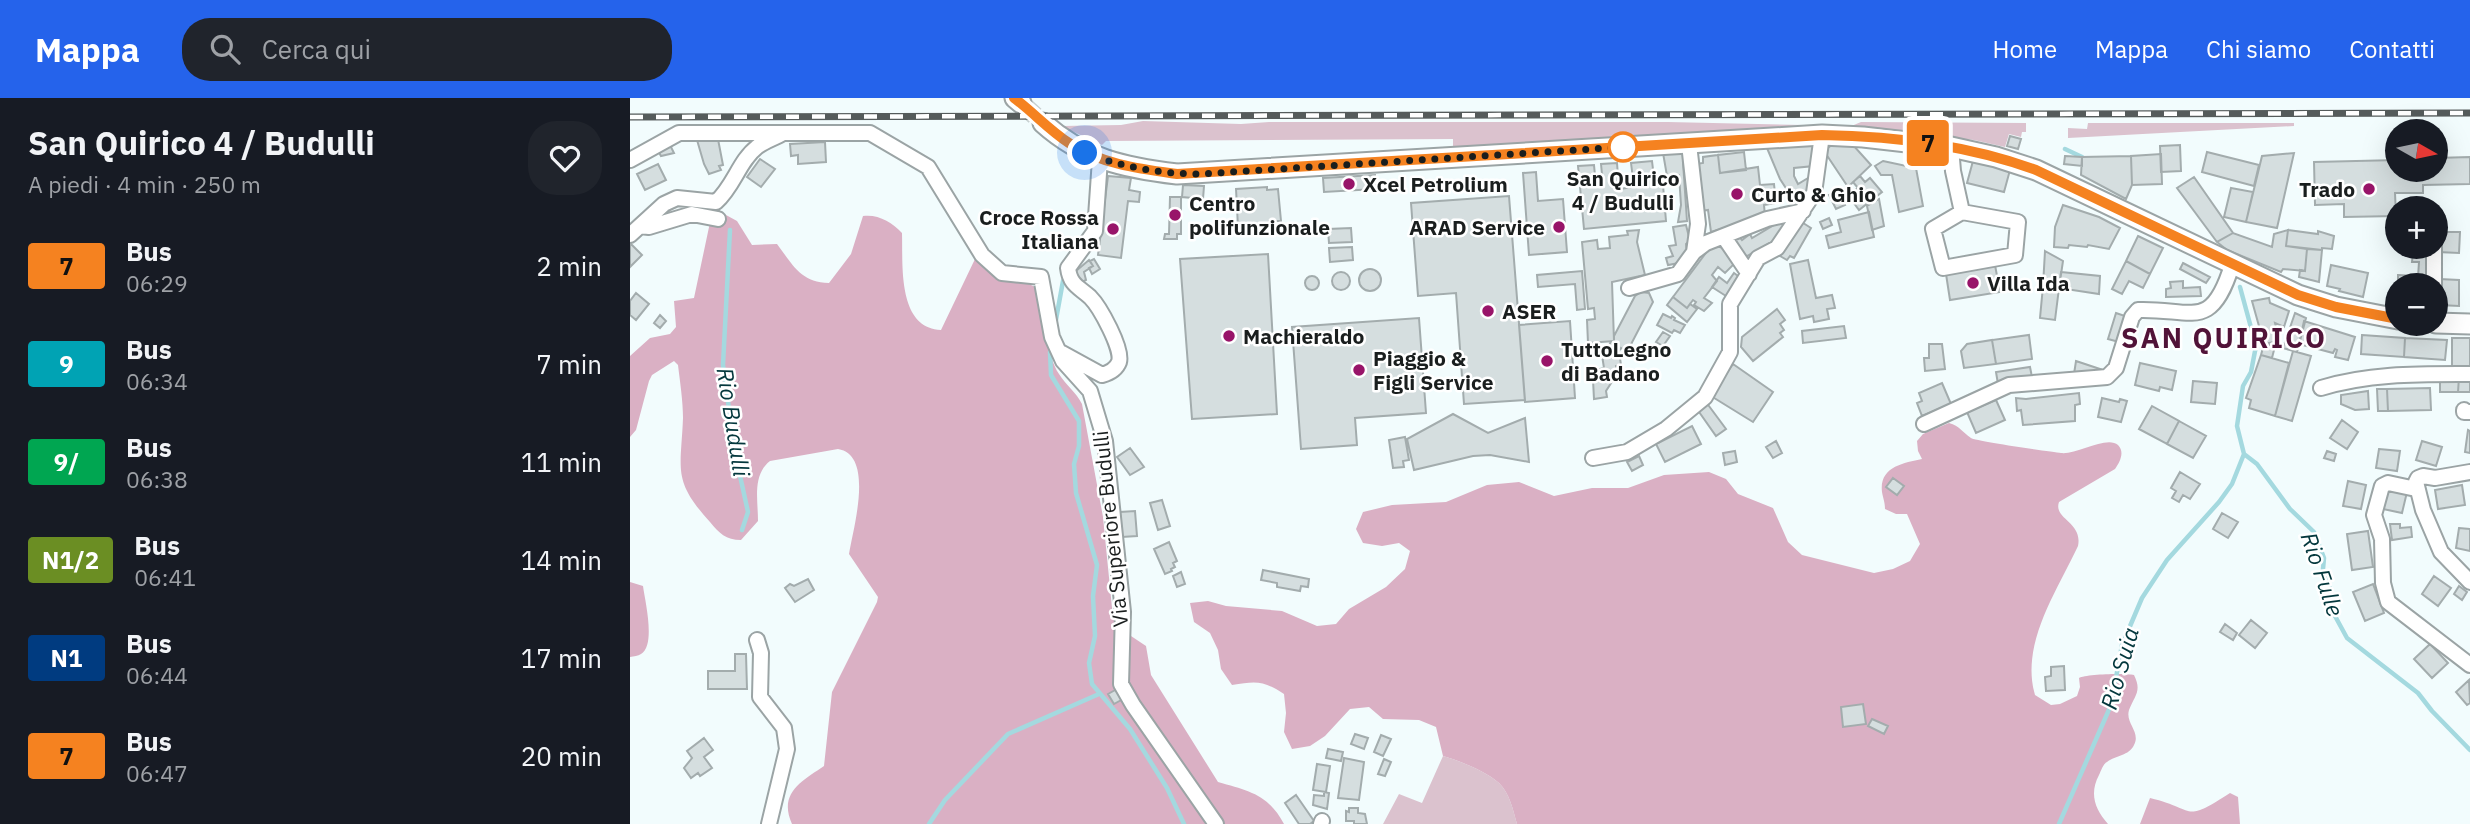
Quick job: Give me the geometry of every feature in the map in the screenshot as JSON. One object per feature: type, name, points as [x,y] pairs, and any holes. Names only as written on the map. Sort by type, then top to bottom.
[{"type":"main road","points":[[1044,123],[1071,145],[1100,159],[1157,171],[1200,174],[1822,135],[1951,147],[1996,157],[2036,170],[2298,295],[2385,316]]},
{"type":"main road","points":[[2448,323],[2470,324]]},
{"type":"street","points":[[630,160],[679,133],[784,133]]},
{"type":"street","points":[[635,231],[664,204],[677,198],[716,202],[727,193],[743,163],[757,147],[784,133]]},
{"type":"street","name":"Via Superiore Budulli","points":[[784,133],[870,133],[928,167],[982,256],[1002,273],[1041,277],[1052,338],[1063,361],[1090,391],[1105,441],[1123,612],[1121,684],[1216,824]]},
{"type":"street","points":[[1593,458],[1628,452],[1666,429],[1705,397],[1730,352],[1730,304],[1758,258],[1777,248],[1814,193],[1822,135]]},
{"type":"street","points":[[1689,144],[1698,224],[1694,252]]},
{"type":"street","points":[[1951,147],[1952,171],[1962,212]]},
{"type":"street","points":[[1059,351],[1102,375],[1111,372],[1119,360],[1120,352],[1107,324],[1091,298],[1074,286],[1068,268],[1095,231],[1100,159]]},
{"type":"street","points":[[1629,288],[1678,274],[1694,252],[1706,243],[1767,219],[1803,211]]},
{"type":"street","points":[[1962,212],[2018,222],[2015,255],[1943,268],[1933,229],[1962,212]]},
{"type":"street","points":[[635,231],[692,214],[718,219]]},
{"type":"street","points":[[1724,237],[1749,274]]},
{"type":"street","points":[[1924,424],[2009,386],[2108,377],[2116,368],[2132,317],[2137,310],[2188,315],[2204,312],[2217,301],[2232,265]]},
{"type":"street","points":[[2321,388],[2345,380],[2470,374]]},
{"type":"street","points":[[2470,472],[2435,478],[2423,476],[2418,478],[2416,489],[2441,552],[2470,582]]},
{"type":"street","points":[[2416,489],[2388,483],[2382,486],[2374,515],[2382,539],[2383,583],[2388,602],[2470,665]]},
{"type":"street","points":[[757,640],[761,653],[760,697],[784,728],[787,749],[769,824]]},
{"type":"shaded area","points":[[1143,121],[1241,124],[1668,122],[1803,125],[1453,148],[1453,139],[1106,141],[1102,145],[1061,126],[1121,125]]},
{"type":"shaded area","points":[[1861,122],[2026,123],[2026,132],[2022,132],[2021,137],[2009,134],[2005,147],[1974,140],[1849,127]]},
{"type":"shaded area","points":[[2088,123],[2294,123],[2294,126],[2068,138],[2068,128],[2087,129]]},
{"type":"shaded area","points":[[715,209],[737,221],[752,245],[777,244],[804,276],[829,283],[851,254],[863,216],[874,216],[889,222],[902,233],[903,277],[910,307],[916,318],[927,327],[941,330],[975,259],[997,278],[1027,283],[1039,289],[1051,357],[1062,378],[1082,404],[1103,517],[1116,626],[1146,646],[1151,675],[1218,782],[1257,795],[1271,806],[1284,824],[792,824],[788,813],[790,796],[794,789],[824,766],[832,692],[878,597],[849,554],[857,511],[859,478],[856,464],[849,454],[838,449],[770,461],[758,481],[758,521],[741,540],[736,540],[723,535],[717,529],[698,508],[684,484],[681,463],[682,398],[678,365],[674,361],[652,375],[636,430],[630,437],[630,356],[650,338],[670,334],[676,327],[674,301],[694,298]]},
{"type":"shaded area","points":[[1949,423],[1971,438],[2043,451],[2067,453],[2107,442],[2120,448],[2121,457],[2115,469],[2059,502],[2060,513],[2076,531],[2078,546],[2043,618],[2032,657],[2035,695],[2051,705],[2077,696],[2079,678],[2106,674],[2134,675],[2138,689],[2128,715],[2136,740],[2129,751],[2104,764],[2094,789],[2097,807],[2108,824],[1517,824],[1503,787],[1472,767],[1443,756],[1436,727],[1419,720],[1383,719],[1369,707],[1350,709],[1325,736],[1310,746],[1292,749],[1284,732],[1284,694],[1259,683],[1232,685],[1221,669],[1218,650],[1210,633],[1194,622],[1190,603],[1208,601],[1226,606],[1282,611],[1317,626],[1336,624],[1349,609],[1386,587],[1405,569],[1410,551],[1399,543],[1382,546],[1363,543],[1356,529],[1363,512],[1392,505],[1446,502],[1487,485],[1519,482],[1554,496],[1592,488],[1628,488],[1664,475],[1709,472],[1726,479],[1738,494],[1773,508],[1788,542],[1802,555],[1874,573],[1893,569],[1910,561],[1920,544],[1907,514],[1896,514],[1885,509],[1882,492],[1884,477],[1894,468],[1922,459],[1917,441],[1923,434]]},
{"type":"shaded area","points":[[630,582],[643,586],[649,632],[645,649],[640,655],[630,657]]},
{"type":"shaded area","points":[[1443,756],[1472,767],[1499,783],[1508,797],[1517,824],[1383,824],[1399,794],[1422,803]]},
{"type":"shaded area","points":[[2230,793],[2238,797],[2240,824],[2140,824],[2150,798],[2196,811]]},
{"type":"building","points":[[717,134],[723,165],[719,166],[721,170],[709,174],[697,140]]},
{"type":"building","points":[[2010,136],[2021,139],[2018,149],[2007,146]]},
{"type":"building","points":[[825,142],[826,162],[798,164],[798,155],[791,156],[790,144]]},
{"type":"building","points":[[669,143],[674,153],[661,156],[657,149]]},
{"type":"building","points":[[1818,143],[1814,166],[1794,168],[1798,184],[1813,175],[1808,195],[1802,197],[1800,194],[1793,199],[1780,179],[1767,148]]},
{"type":"building","points":[[1833,144],[1853,145],[1871,165],[1848,187],[1824,151]]},
{"type":"building","points":[[2180,145],[2181,171],[2161,172],[2160,146]]},
{"type":"building","points":[[1687,151],[1688,162],[1683,162],[1687,221],[1678,222],[1681,205],[1679,175],[1667,176],[1663,153]]},
{"type":"building","points":[[1744,152],[1746,170],[1720,173],[1718,155]]},
{"type":"building","points":[[2207,152],[2259,165],[2254,186],[2202,172]]},
{"type":"building","points":[[2294,153],[2277,228],[2246,222],[2262,156]]},
{"type":"building","points":[[2161,154],[2162,184],[2132,185],[2131,156]]},
{"type":"building","name":"Curto & Ghio","points":[[1718,155],[1720,173],[1758,167],[1760,185],[1774,184],[1776,203],[1764,205],[1765,216],[1711,232],[1708,210],[1701,211],[1696,164],[1703,163],[1703,157]]},
{"type":"building","points":[[2065,156],[2082,157],[2082,166],[2064,164]]},
{"type":"building","points":[[2131,156],[2132,185],[2126,199],[2081,175],[2082,157]]},
{"type":"building","name":"Trado","points":[[2470,157],[2470,184],[2423,185],[2423,193],[2395,193],[2395,196],[2385,196],[2385,216],[2344,217],[2344,204],[2315,205],[2314,162],[2385,160],[2385,182],[2448,182],[2448,158]]},
{"type":"building","points":[[760,159],[775,169],[761,187],[747,177]]},
{"type":"building","points":[[1652,161],[1655,186],[1663,185],[1666,221],[1584,229],[1578,166],[1594,165],[1596,186],[1603,185],[1601,164],[1617,163],[1619,189],[1634,187],[1631,163]]},
{"type":"building","points":[[1883,161],[1916,168],[1923,206],[1899,212],[1892,175],[1881,175],[1875,166]]},
{"type":"building","points":[[1973,161],[2010,170],[2004,192],[1967,183]]},
{"type":"building","points":[[658,164],[666,180],[645,190],[637,174]]},
{"type":"building","points":[[1536,172],[1538,201],[1563,199],[1567,252],[1529,255],[1523,173]]},
{"type":"building","name":"Xcel Petrolium","points":[[1375,175],[1375,189],[1324,192],[1323,178]]},
{"type":"building","name":"Croce Rossa Italiana","points":[[1108,176],[1131,178],[1129,190],[1140,192],[1139,202],[1128,201],[1121,258],[1098,255]]},
{"type":"building","points":[[1860,176],[1865,182],[1870,178],[1882,192],[1859,210],[1848,195],[1858,188],[1853,182]]},
{"type":"building","points":[[2194,177],[2233,233],[2217,242],[2177,188]]},
{"type":"building","points":[[1183,185],[1204,186],[1203,199],[1182,197]]},
{"type":"building","points":[[1267,187],[1267,190],[1278,189],[1281,221],[1269,221],[1269,225],[1238,227],[1236,189]]},
{"type":"building","points":[[2231,188],[2253,192],[2246,222],[2224,217]]},
{"type":"building","points":[[1838,191],[1845,205],[1836,209],[1829,195]]},
{"type":"building","name":"ASER","points":[[1509,196],[1525,400],[1464,404],[1456,293],[1418,296],[1411,203]]},
{"type":"building","name":"Centro polifunzionale","points":[[1170,197],[1181,197],[1181,234],[1177,234],[1177,239],[1164,239],[1165,234],[1169,234]]},
{"type":"building","points":[[1879,199],[1884,226],[1872,230],[1867,206]]},
{"type":"building","points":[[2063,205],[2099,217],[2120,228],[2109,249],[2088,245],[2054,247],[2055,227]]},
{"type":"building","points":[[1869,212],[1874,237],[1829,248],[1826,236],[1841,232],[1838,220]]},
{"type":"building","points":[[1829,218],[1832,225],[1823,229],[1820,222]]},
{"type":"building","points":[[1784,219],[1788,225],[1782,236],[1742,259],[1731,240],[1738,235],[1742,240],[1750,234],[1752,238]]},
{"type":"building","points":[[1800,221],[1811,228],[1794,258],[1790,256],[1787,260],[1780,256]]},
{"type":"building","points":[[1686,225],[1690,241],[1686,244],[1687,255],[1684,262],[1668,265],[1666,258],[1673,256],[1669,246],[1676,245],[1673,227]]},
{"type":"building","points":[[1351,228],[1352,242],[1329,243],[1328,229]]},
{"type":"building","points":[[1639,230],[1637,242],[1645,275],[1612,282],[1614,341],[1588,343],[1587,320],[1595,319],[1594,308],[1588,309],[1582,242],[1597,240],[1598,249],[1610,248],[1609,237],[1628,235],[1627,231]]},
{"type":"building","points":[[2288,230],[2318,234],[2318,231],[2334,236],[2332,249],[2286,246]]},
{"type":"building","points":[[2288,230],[2286,246],[2307,249],[2305,271],[2283,269],[2281,272],[2227,250],[2217,242],[2233,233],[2272,247],[2274,234]]},
{"type":"building","points":[[2448,232],[2460,232],[2459,253],[2448,252]]},
{"type":"building","points":[[2138,236],[2163,248],[2150,274],[2126,261]]},
{"type":"building","points":[[1714,242],[1728,253],[1735,263],[1725,273],[1718,267],[1712,275],[1717,281],[1704,298],[1712,303],[1704,311],[1694,305],[1696,302],[1693,300],[1687,308],[1673,297]]},
{"type":"building","points":[[630,243],[642,255],[630,267]]},
{"type":"building","points":[[1352,247],[1353,260],[1330,262],[1329,248]]},
{"type":"building","points":[[2307,249],[2322,250],[2319,282],[2299,277],[2300,270],[2305,271]]},
{"type":"building","points":[[2045,251],[2063,261],[2059,288],[2043,286]]},
{"type":"building","name":"Machieraldo","points":[[1268,254],[1277,414],[1192,419],[1180,259]]},
{"type":"building","points":[[1094,259],[1100,269],[1092,274],[1089,268],[1093,266],[1090,261]]},
{"type":"building","points":[[2412,259],[2432,259],[2431,273],[2418,273],[2419,262],[2412,262]]},
{"type":"building","points":[[1089,260],[1093,266],[1084,272],[1086,280],[1080,283],[1076,271]]},
{"type":"building","points":[[1808,260],[1816,298],[1832,295],[1835,308],[1827,309],[1829,319],[1814,322],[1813,316],[1800,319],[1790,264]]},
{"type":"building","points":[[2126,261],[2150,274],[2143,288],[2129,281],[2122,294],[2112,289]]},
{"type":"building","points":[[2183,263],[2210,277],[2206,283],[2180,269]]},
{"type":"building","name":"Villa Ida","points":[[1995,265],[2000,292],[1950,300],[1946,274]]},
{"type":"building","points":[[2331,265],[2368,273],[2363,297],[2327,286]]},
{"type":"building","points":[[1370,269],[1378,272],[1381,280],[1378,288],[1370,291],[1362,288],[1359,280],[1362,272]]},
{"type":"building","points":[[1582,271],[1585,309],[1577,310],[1575,284],[1538,287],[1537,275]]},
{"type":"building","points":[[1341,272],[1347,275],[1350,281],[1347,287],[1341,290],[1335,287],[1332,281],[1335,275]]},
{"type":"building","points":[[2061,272],[2100,276],[2099,294],[2059,288]]},
{"type":"building","points":[[1734,273],[1742,279],[1729,298],[1712,287],[1719,277],[1727,283]]},
{"type":"building","points":[[1309,276],[1315,276],[1319,283],[1315,290],[1309,290],[1305,286],[1305,280]]},
{"type":"building","points":[[2448,279],[2459,280],[2459,306],[2448,305]]},
{"type":"building","points":[[2183,281],[2183,288],[2200,287],[2201,296],[2166,297],[2166,289],[2171,288],[2170,282]]},
{"type":"building","points":[[2043,286],[2059,288],[2055,320],[2040,318]]},
{"type":"building","points":[[1641,292],[1649,293],[1653,302],[1627,352],[1621,348],[1619,351],[1621,365],[1616,366],[1617,374],[1606,391],[1607,397],[1594,399],[1593,380],[1601,378],[1600,369],[1604,368],[1601,349],[1607,348],[1614,341],[1614,336],[1635,296]]},
{"type":"building","points":[[636,293],[649,304],[636,320],[630,315],[630,301]]},
{"type":"building","points":[[1673,297],[1687,308],[1690,304],[1697,309],[1687,322],[1667,305]]},
{"type":"building","points":[[2269,298],[2270,303],[2289,311],[2284,327],[2275,323],[2279,341],[2264,344],[2252,301]]},
{"type":"building","points":[[1777,309],[1785,320],[1780,324],[1784,330],[1780,333],[1783,337],[1753,361],[1741,347],[1742,337]]},
{"type":"building","points":[[2116,313],[2128,317],[2119,342],[2108,339]]},
{"type":"building","points":[[2295,313],[2306,318],[2297,352],[2283,348]]},
{"type":"building","points":[[1663,314],[1671,318],[1672,316],[1674,320],[1685,325],[1680,333],[1674,330],[1672,333],[1657,325]]},
{"type":"building","points":[[660,315],[666,321],[660,328],[654,323]]},
{"type":"building","name":"Piaggio & Figli Service","points":[[1419,318],[1426,413],[1355,418],[1357,445],[1301,449],[1292,327]]},
{"type":"building","name":"TuttoLegno di Badano","points":[[1570,321],[1575,398],[1525,402],[1519,325]]},
{"type":"building","points":[[2304,321],[2355,337],[2348,360],[2335,357],[2335,349],[2333,353],[2299,344]]},
{"type":"building","points":[[1844,326],[1846,338],[1803,343],[1802,331]]},
{"type":"building","points":[[1663,332],[1670,336],[1663,346],[1656,342]]},
{"type":"building","points":[[2029,335],[2032,359],[1996,364],[1992,340]]},
{"type":"building","points":[[2362,335],[2405,338],[2404,357],[2361,354]]},
{"type":"building","points":[[2405,338],[2447,340],[2445,360],[2404,357]]},
{"type":"building","points":[[2452,338],[2470,338],[2470,367],[2452,367]]},
{"type":"building","points":[[1992,340],[1996,364],[1964,368],[1961,351],[1967,344]]},
{"type":"building","points":[[1929,344],[1942,344],[1945,369],[1925,371],[1924,358],[1929,358]]},
{"type":"building","points":[[2264,344],[2275,346],[2272,358],[2261,355]]},
{"type":"building","points":[[2293,351],[2311,356],[2292,421],[2275,416]]},
{"type":"building","points":[[2261,355],[2289,363],[2275,416],[2249,408],[2251,400],[2246,398]]},
{"type":"building","points":[[2076,361],[2106,371],[2074,374]]},
{"type":"building","points":[[2140,363],[2176,371],[2172,390],[2160,387],[2159,391],[2135,385]]},
{"type":"building","points":[[1733,364],[1773,392],[1753,422],[1711,396]]},
{"type":"building","points":[[2030,367],[2032,377],[1998,384],[1996,372]]},
{"type":"building","points":[[2440,377],[2459,377],[2458,392],[2440,392]]},
{"type":"building","points":[[2459,377],[2470,378],[2470,392],[2458,392]]},
{"type":"building","points":[[2193,381],[2217,383],[2215,404],[2191,402]]},
{"type":"building","points":[[1942,383],[1951,404],[1922,416],[1917,403],[1922,401],[1919,393]]},
{"type":"building","points":[[2430,388],[2431,410],[2388,411],[2387,389]]},
{"type":"building","points":[[2377,389],[2387,389],[2388,411],[2378,411]]},
{"type":"building","points":[[2368,391],[2369,409],[2355,410],[2341,404],[2341,395]]},
{"type":"building","points":[[2079,393],[2080,404],[2075,405],[2075,421],[2023,425],[2021,410],[2017,411],[2016,398]]},
{"type":"building","points":[[2102,398],[2127,401],[2121,422],[2098,417]]},
{"type":"building","points":[[1996,400],[2005,420],[1976,433],[1967,412]]},
{"type":"building","points":[[1706,402],[1726,429],[1716,436],[1697,409]]},
{"type":"building","points":[[2152,406],[2179,421],[2167,444],[2139,429]]},
{"type":"building","points":[[1453,414],[1488,433],[1525,418],[1529,462],[1490,455],[1473,456],[1414,470],[1407,439]]},
{"type":"building","points":[[2342,420],[2358,432],[2347,449],[2330,438]]},
{"type":"building","points":[[2179,421],[2206,436],[2193,458],[2167,444]]},
{"type":"building","points":[[1692,426],[1701,444],[1665,462],[1656,444]]},
{"type":"building","points":[[2468,430],[2470,431],[2470,453],[2465,452]]},
{"type":"building","points":[[1405,437],[1409,460],[1403,461],[1404,467],[1393,468],[1389,440]]},
{"type":"building","points":[[1776,441],[1782,453],[1773,458],[1766,447]]},
{"type":"building","points":[[2422,441],[2442,447],[2436,466],[2416,460]]},
{"type":"building","points":[[1130,448],[1144,467],[1130,475],[1117,457]]},
{"type":"building","points":[[2379,449],[2400,451],[2397,471],[2376,468]]},
{"type":"building","points":[[1735,451],[1737,462],[1725,465],[1723,453]]},
{"type":"building","points":[[2327,451],[2336,454],[2334,461],[2324,458]]},
{"type":"building","points":[[1639,456],[1643,465],[1632,471],[1627,462]]},
{"type":"building","points":[[2180,472],[2200,484],[2190,499],[2183,495],[2179,502],[2172,498],[2176,491],[2171,488]]},
{"type":"building","points":[[1893,478],[1904,486],[1897,495],[1886,487]]},
{"type":"building","points":[[2348,481],[2366,485],[2361,509],[2343,506]]},
{"type":"building","points":[[2462,485],[2465,505],[2438,509],[2435,490]]},
{"type":"building","points":[[2388,488],[2407,492],[2402,513],[2383,509]]},
{"type":"building","points":[[1162,500],[1170,526],[1158,530],[1150,503]]},
{"type":"building","points":[[1135,511],[1137,536],[1122,537],[1120,512]]},
{"type":"building","points":[[2222,513],[2238,522],[2228,538],[2213,529]]},
{"type":"building","points":[[2390,524],[2400,524],[2400,528],[2411,527],[2412,537],[2392,540]]},
{"type":"building","points":[[2459,528],[2470,529],[2470,551],[2456,548]]},
{"type":"building","points":[[2368,531],[2373,567],[2352,570],[2347,534]]},
{"type":"building","points":[[1169,542],[1177,561],[1173,563],[1175,567],[1172,571],[1165,574],[1154,549]]},
{"type":"building","points":[[1263,570],[1309,579],[1308,587],[1301,586],[1300,591],[1277,587],[1277,583],[1261,580]]},
{"type":"building","points":[[1181,572],[1185,584],[1177,587],[1173,576]]},
{"type":"building","points":[[2434,576],[2451,588],[2438,606],[2422,594]]},
{"type":"building","points":[[808,579],[814,590],[795,602],[785,588]]},
{"type":"building","points":[[2373,584],[2384,613],[2365,621],[2353,592]]},
{"type":"building","points":[[2459,586],[2467,592],[2462,600],[2454,594]]},
{"type":"building","points":[[2251,620],[2267,633],[2255,648],[2239,635]]},
{"type":"building","points":[[2225,624],[2237,633],[2233,640],[2220,632]]},
{"type":"building","points":[[2430,644],[2448,663],[2432,678],[2414,659]]},
{"type":"building","points":[[735,654],[746,654],[747,689],[708,689],[708,671],[735,671]]},
{"type":"building","points":[[2064,666],[2065,690],[2046,691],[2045,677],[2051,676],[2051,667]]},
{"type":"building","points":[[2469,680],[2470,703],[2467,705],[2456,692]]},
{"type":"building","points":[[1117,689],[1123,699],[1114,704],[1108,694]]},
{"type":"building","points":[[1863,704],[1866,724],[1843,727],[1841,707]]},
{"type":"building","points":[[1872,719],[1888,726],[1884,734],[1868,726]]},
{"type":"building","points":[[1355,734],[1368,738],[1364,749],[1351,744]]},
{"type":"building","points":[[1381,735],[1391,739],[1383,756],[1374,752]]},
{"type":"building","points":[[704,738],[713,750],[704,757],[712,768],[691,778],[684,768],[692,758],[687,751]]},
{"type":"building","points":[[1328,749],[1343,752],[1341,761],[1326,758]]},
{"type":"building","points":[[1344,758],[1364,762],[1359,800],[1338,798]]},
{"type":"building","points":[[1384,759],[1391,762],[1385,776],[1378,774]]},
{"type":"building","points":[[1317,764],[1330,766],[1326,792],[1313,790]]},
{"type":"building","points":[[1324,792],[1329,793],[1327,809],[1313,805],[1314,795],[1324,796]]},
{"type":"building","points":[[1296,795],[1314,821],[1310,824],[1299,824],[1285,803]]},
{"type":"building","points":[[1349,808],[1358,808],[1358,813],[1365,814],[1367,824],[1346,821],[1346,811],[1349,812]]},
{"type":"waterway","name":"Rio Fulle","points":[[2065,149],[2082,157]]},
{"type":"waterway","name":"Rio Budulli","points":[[730,230],[723,365],[735,453],[748,512],[742,530]]},
{"type":"waterway","points":[[1055,325],[1063,281]]},
{"type":"waterway","name":"Rio Fulle","points":[[2240,287],[2256,346],[2251,372],[2243,386],[2237,426],[2244,454],[2257,464],[2290,509],[2314,532],[2324,558],[2323,569],[2333,597],[2335,616],[2347,638],[2418,693],[2470,750]]},
{"type":"waterway","points":[[1050,352],[1051,375],[1079,421],[1079,446],[1074,464],[1076,493],[1097,565],[1093,596],[1095,636],[1089,663],[1092,684],[1130,729],[1167,788],[1184,824]]},
{"type":"waterway","name":"Rio Suia","points":[[2059,824],[2111,705],[2122,645],[2142,598],[2167,560],[2232,484],[2244,454]]},
{"type":"waterway","points":[[929,824],[945,800],[1008,734],[1099,694]]},
{"type":"tunnel","points":[[1021,103],[1043,123]]},
{"type":"railway","points":[[630,117],[2470,113]]},
{"type":"bus line","name":"7","points":[[1014,98],[1056,134],[1085,153],[1129,166],[1177,174],[1822,135],[1951,147],[1996,157],[2036,170],[2298,295],[2336,307],[2385,317]]},
{"type":"place","name":"San Quirico 4 / Budulli","points":[[1623,147]]},
{"type":"place","name":"Xcel Petrolium","points":[[1349,184]]},
{"type":"place","name":"Trado","points":[[2369,189]]},
{"type":"place","name":"Curto & Ghio","points":[[1737,194]]},
{"type":"place","name":"Centro polifunzionale","points":[[1175,215]]},
{"type":"place","name":"ARAD Service","points":[[1559,227]]},
{"type":"place","name":"Croce Rossa Italiana","points":[[1113,229]]},
{"type":"place","name":"Villa Ida","points":[[1973,283]]},
{"type":"place","name":"ASER","points":[[1488,311]]},
{"type":"place","name":"Machieraldo","points":[[1229,336]]},
{"type":"place","name":"TuttoLegno di Badano","points":[[1547,361]]},
{"type":"place","name":"Piaggio & Figli Service","points":[[1359,370]]},
{"type":"district","name":"SAN QUIRICO","points":[[2224,337]]},
{"type":"route","points":[[1085,153],[1129,166],[1177,174],[1200,174],[1623,147]]}]
